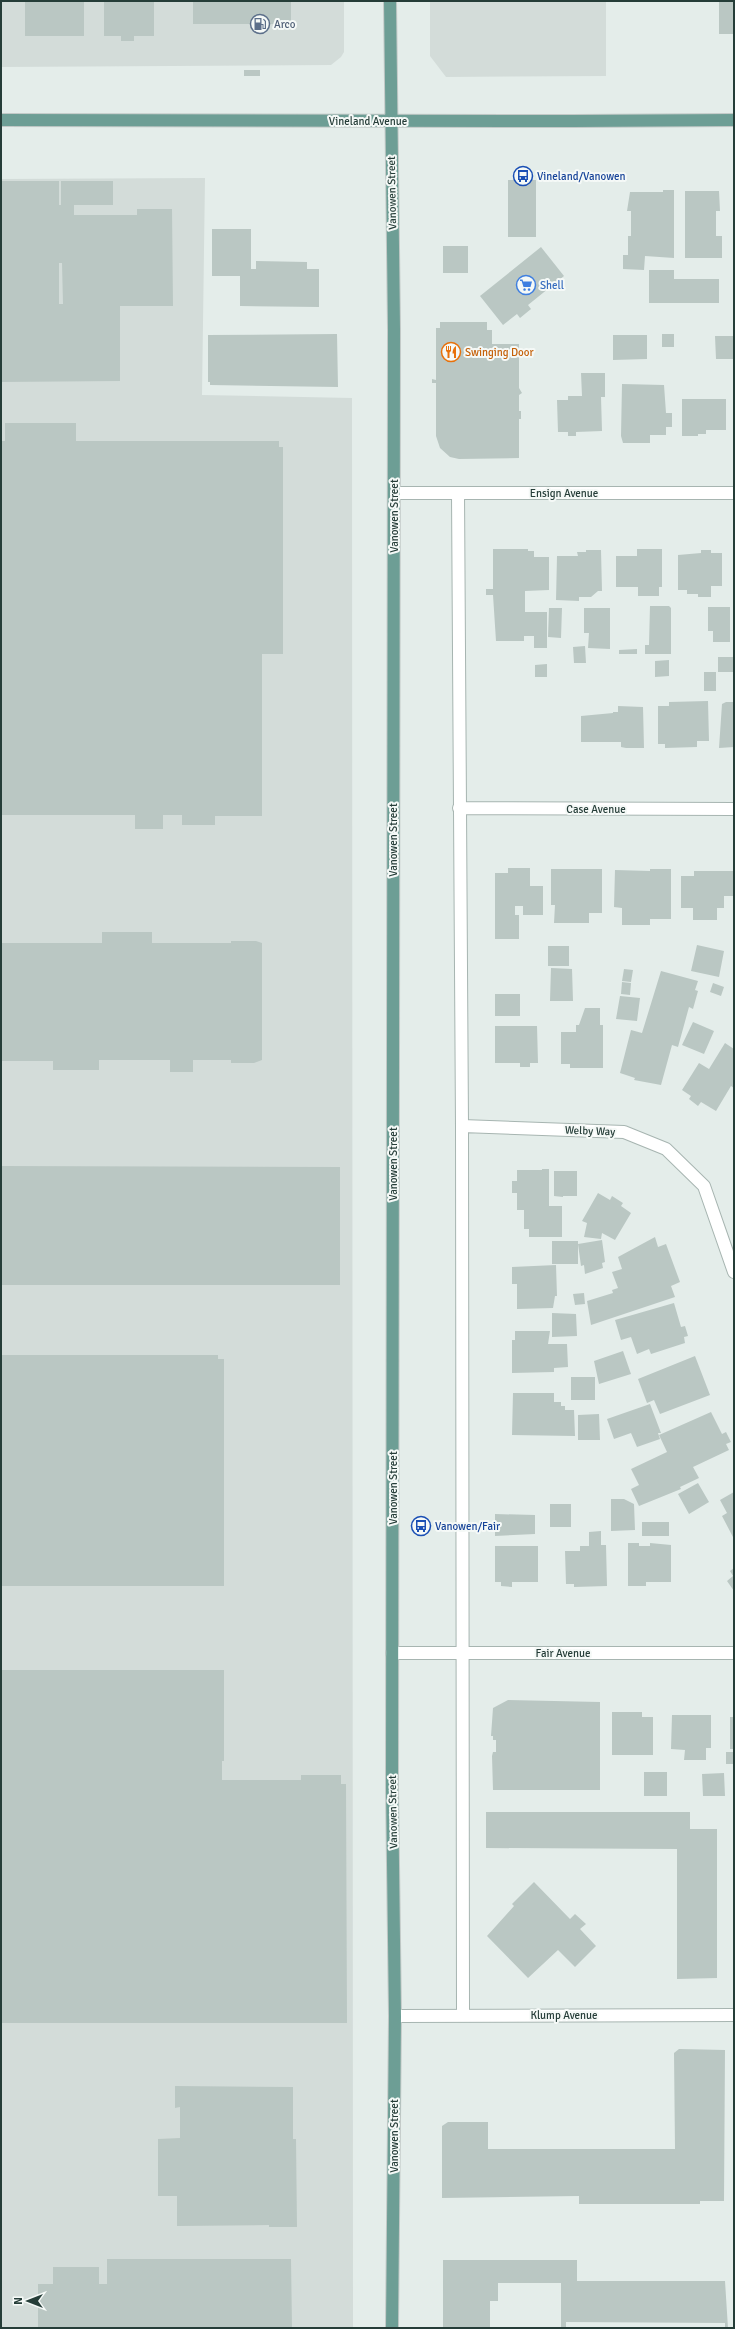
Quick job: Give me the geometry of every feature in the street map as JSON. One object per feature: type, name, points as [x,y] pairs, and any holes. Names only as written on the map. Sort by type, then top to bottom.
[{"type":"main road","name":"Vanowen Street","points":[[390,1],[394,493],[392,1653],[395,2016],[392,2328]]},
{"type":"main road","name":"Vineland Avenue","points":[[1,120],[734,120]]},
{"type":"street","name":"Ensign Avenue","points":[[394,493],[734,493]]},
{"type":"street","points":[[458,493],[462,1126],[463,2016]]},
{"type":"street","name":"Case Avenue","points":[[459,808],[734,809]]},
{"type":"street","name":"Welby Way","points":[[462,1126],[624,1132],[666,1149],[704,1186],[734,1272]]},
{"type":"street","name":"Fair Avenue","points":[[392,1653],[734,1653]]},
{"type":"street","name":"Klump Avenue","points":[[395,2016],[734,2015]]},
{"type":"shaded area","points":[[1,1],[344,1],[344,52],[341,57],[331,65],[1,67]]},
{"type":"shaded area","points":[[430,1],[606,1],[606,76],[446,77],[430,56]]},
{"type":"shaded area","points":[[205,178],[202,395],[352,398],[353,2328],[1,2328],[1,179]]},
{"type":"building","points":[[25,1],[84,1],[84,36],[25,36]]},
{"type":"building","points":[[104,1],[154,1],[154,36],[134,36],[134,41],[121,41],[121,36],[104,36]]},
{"type":"building","points":[[193,1],[291,1],[291,24],[193,24]]},
{"type":"building","points":[[719,1],[734,1],[734,34],[719,34]]},
{"type":"building","points":[[244,70],[260,70],[260,76],[244,76]]},
{"type":"building","points":[[508,180],[536,180],[536,237],[508,237]]},
{"type":"building","points":[[1,181],[59,181],[59,205],[61,205],[61,181],[113,181],[113,205],[74,205],[74,215],[137,215],[137,209],[172,209],[173,306],[120,306],[120,381],[1,382]],"holes":[[[59,263],[62,263],[63,304],[59,304]]]},
{"type":"building","points":[[663,190],[674,190],[674,258],[645,256],[644,270],[623,269],[623,255],[628,255],[628,236],[631,236],[631,211],[627,211],[630,192],[663,192]]},
{"type":"building","points":[[685,191],[719,191],[720,211],[716,211],[716,236],[722,236],[722,258],[685,258]]},
{"type":"building","points":[[212,229],[251,229],[251,269],[256,269],[256,261],[307,262],[307,269],[319,269],[319,307],[240,306],[240,276],[212,276]]},
{"type":"building","points":[[443,246],[468,246],[468,273],[443,273]]},
{"type":"building","points":[[541,247],[564,276],[528,305],[531,309],[520,318],[517,314],[503,325],[480,296]]},
{"type":"building","points":[[649,270],[674,270],[674,279],[719,279],[719,303],[649,303]]},
{"type":"building","points":[[440,322],[487,322],[487,330],[492,330],[492,344],[519,344],[519,388],[522,393],[519,395],[519,411],[521,411],[521,419],[519,419],[519,458],[459,459],[450,457],[440,448],[436,436],[436,383],[432,383],[432,379],[436,380],[436,328],[440,328]]},
{"type":"building","points":[[337,334],[338,387],[210,385],[210,382],[208,382],[208,335]]},
{"type":"building","points":[[662,334],[674,334],[674,347],[662,347]]},
{"type":"building","points":[[613,335],[647,335],[647,359],[613,360]]},
{"type":"building","points":[[715,336],[734,336],[734,359],[716,359]]},
{"type":"building","points":[[581,373],[605,373],[605,397],[601,397],[602,431],[576,432],[576,436],[568,436],[568,432],[558,432],[557,400],[568,400],[568,396],[582,396]]},
{"type":"building","points":[[622,384],[664,385],[666,413],[672,413],[672,427],[666,427],[666,435],[650,435],[650,443],[623,443],[621,436]]},
{"type":"building","points":[[682,399],[726,399],[726,430],[706,430],[706,434],[698,434],[698,436],[682,436]]},
{"type":"building","points":[[5,423],[76,423],[76,441],[279,441],[279,447],[283,447],[283,654],[262,654],[262,816],[215,816],[215,825],[182,825],[182,815],[163,815],[163,829],[135,829],[135,815],[1,815],[1,441],[5,441]]},
{"type":"building","points":[[493,549],[528,549],[528,551],[534,551],[534,557],[549,557],[549,590],[525,591],[525,612],[547,612],[547,648],[534,648],[534,636],[524,636],[524,641],[496,641],[493,595],[486,595],[486,589],[493,589]]},
{"type":"building","points":[[637,549],[662,549],[662,587],[659,587],[659,596],[638,596],[638,587],[616,587],[616,556],[637,556]]},
{"type":"building","points":[[586,550],[601,550],[602,591],[598,591],[591,597],[579,597],[579,601],[556,600],[557,556],[578,556],[577,552],[586,552]]},
{"type":"building","points":[[701,550],[711,550],[711,553],[722,553],[722,586],[711,586],[711,597],[698,597],[698,594],[687,594],[687,590],[678,590],[678,555],[701,553]]},
{"type":"building","points":[[650,606],[669,606],[671,608],[671,654],[645,654],[645,645],[649,645]]},
{"type":"building","points":[[708,607],[730,607],[730,642],[713,642],[713,631],[708,631]]},
{"type":"building","points":[[549,608],[562,608],[561,638],[548,637]]},
{"type":"building","points":[[584,608],[610,608],[610,649],[588,648],[589,633],[584,633]]},
{"type":"building","points":[[585,646],[586,663],[574,663],[573,647]]},
{"type":"building","points":[[637,649],[637,654],[619,654],[619,650]]},
{"type":"building","points":[[718,657],[734,657],[734,672],[718,672]]},
{"type":"building","points":[[669,660],[669,676],[655,677],[655,661]]},
{"type":"building","points":[[547,664],[547,677],[535,677],[535,665]]},
{"type":"building","points":[[704,672],[716,672],[716,691],[704,691]]},
{"type":"building","points":[[708,701],[709,741],[697,741],[697,747],[665,748],[665,744],[658,744],[658,706],[669,706],[669,702]]},
{"type":"building","points":[[726,702],[734,702],[734,747],[719,748],[722,704]]},
{"type":"building","points":[[618,706],[643,707],[644,748],[621,747],[621,742],[581,742],[581,716],[618,712]]},
{"type":"building","points":[[508,868],[530,868],[530,886],[543,886],[543,915],[523,915],[523,906],[515,906],[515,915],[519,915],[519,939],[495,939],[495,873],[508,873]]},
{"type":"building","points":[[551,869],[602,869],[602,913],[589,913],[589,923],[554,923],[555,905],[551,905]]},
{"type":"building","points":[[650,869],[671,869],[671,919],[650,919],[650,925],[622,925],[622,908],[614,907],[615,870],[650,871]]},
{"type":"building","points":[[694,871],[734,871],[734,896],[724,896],[724,908],[717,908],[717,920],[693,920],[693,908],[681,908],[681,876],[694,876]]},
{"type":"building","points":[[102,932],[152,932],[152,943],[231,943],[231,941],[256,941],[262,943],[262,1060],[254,1063],[231,1063],[231,1060],[193,1060],[193,1072],[170,1072],[170,1060],[99,1060],[99,1070],[53,1070],[53,1061],[1,1061],[1,943],[102,943]]},
{"type":"building","points":[[697,945],[724,951],[719,977],[691,971]]},
{"type":"building","points":[[548,946],[569,946],[569,966],[548,966]]},
{"type":"building","points":[[551,968],[572,969],[573,1001],[550,1001]]},
{"type":"building","points":[[624,969],[633,970],[631,982],[622,981]]},
{"type":"building","points":[[661,971],[698,981],[695,990],[698,991],[693,1009],[689,1007],[678,1047],[672,1045],[661,1085],[634,1080],[635,1078],[620,1073],[631,1030],[642,1033]]},
{"type":"building","points":[[622,982],[631,983],[630,995],[621,994]]},
{"type":"building","points":[[713,983],[724,987],[721,996],[710,992]]},
{"type":"building","points":[[495,994],[520,994],[520,1016],[495,1016]]},
{"type":"building","points":[[620,996],[640,998],[637,1021],[616,1019]]},
{"type":"building","points":[[585,1008],[600,1008],[600,1025],[603,1025],[603,1068],[570,1068],[570,1064],[561,1064],[561,1032],[576,1032],[576,1025],[579,1025]]},
{"type":"building","points":[[693,1022],[714,1031],[704,1054],[682,1045]]},
{"type":"building","points":[[495,1026],[537,1026],[538,1063],[530,1063],[530,1067],[520,1067],[520,1063],[495,1063]]},
{"type":"building","points":[[725,1043],[734,1049],[734,1088],[731,1086],[716,1111],[701,1102],[698,1106],[689,1099],[691,1096],[682,1090],[699,1063],[709,1069]]},
{"type":"building","points":[[1,1166],[340,1167],[340,1285],[1,1285]]},
{"type":"building","points":[[549,1169],[549,1206],[562,1206],[562,1237],[529,1237],[529,1229],[524,1229],[524,1210],[517,1210],[517,1193],[512,1193],[512,1181],[517,1181],[517,1170]]},
{"type":"building","points":[[554,1171],[577,1171],[577,1196],[554,1196]]},
{"type":"building","points":[[598,1193],[610,1200],[612,1196],[623,1203],[621,1206],[631,1213],[615,1240],[602,1233],[601,1239],[584,1237],[587,1223],[582,1221]]},
{"type":"building","points":[[655,1237],[658,1247],[666,1244],[680,1282],[671,1286],[675,1297],[591,1325],[587,1301],[613,1293],[612,1290],[618,1288],[612,1272],[622,1269],[618,1257]]},
{"type":"building","points":[[602,1240],[605,1262],[602,1263],[603,1268],[585,1274],[584,1265],[581,1266],[578,1244]]},
{"type":"building","points":[[552,1241],[578,1241],[578,1264],[552,1264]]},
{"type":"building","points":[[556,1265],[557,1296],[555,1296],[553,1308],[517,1309],[517,1284],[512,1284],[512,1267]]},
{"type":"building","points":[[584,1293],[585,1304],[575,1305],[573,1294]]},
{"type":"building","points":[[674,1303],[681,1327],[685,1326],[688,1336],[684,1337],[685,1343],[651,1354],[649,1349],[637,1354],[631,1337],[621,1340],[615,1320]]},
{"type":"building","points":[[552,1313],[576,1314],[577,1336],[552,1337]]},
{"type":"building","points":[[515,1331],[550,1331],[548,1344],[567,1344],[568,1367],[554,1368],[554,1372],[512,1373],[512,1340],[515,1340]]},
{"type":"building","points":[[623,1351],[631,1374],[599,1384],[594,1361]]},
{"type":"building","points":[[1,1355],[218,1355],[218,1359],[224,1359],[224,1586],[1,1586]]},
{"type":"building","points":[[695,1356],[710,1395],[660,1414],[654,1400],[647,1403],[638,1379]]},
{"type":"building","points":[[571,1377],[595,1377],[595,1400],[571,1400]]},
{"type":"building","points":[[513,1393],[554,1393],[554,1402],[561,1402],[561,1406],[565,1406],[565,1410],[574,1410],[575,1436],[512,1435]]},
{"type":"building","points":[[650,1404],[661,1433],[658,1433],[660,1439],[637,1447],[631,1433],[614,1439],[607,1419]]},
{"type":"building","points":[[711,1412],[722,1434],[726,1432],[731,1442],[726,1444],[729,1450],[693,1467],[699,1478],[680,1487],[681,1489],[639,1506],[631,1489],[639,1485],[631,1469],[667,1452],[659,1435]]},
{"type":"building","points":[[599,1414],[600,1440],[578,1440],[578,1415]]},
{"type":"building","points":[[698,1483],[709,1502],[689,1514],[678,1494]]},
{"type":"building","points":[[734,1492],[734,1539],[722,1516],[727,1513],[720,1500]]},
{"type":"building","points":[[611,1499],[624,1499],[634,1504],[635,1530],[611,1531]]},
{"type":"building","points":[[550,1504],[571,1504],[571,1527],[550,1527]]},
{"type":"building","points":[[495,1514],[535,1515],[535,1534],[495,1536]]},
{"type":"building","points":[[642,1522],[669,1522],[669,1536],[642,1536]]},
{"type":"building","points":[[601,1531],[601,1545],[606,1545],[607,1586],[574,1587],[574,1584],[566,1584],[565,1551],[580,1551],[580,1546],[589,1546],[589,1532]]},
{"type":"building","points":[[628,1543],[639,1543],[639,1546],[650,1546],[650,1543],[671,1545],[671,1582],[646,1582],[646,1586],[628,1586]]},
{"type":"building","points":[[495,1546],[538,1546],[538,1582],[512,1582],[512,1587],[501,1586],[501,1582],[495,1582]]},
{"type":"building","points":[[734,1568],[734,1591],[727,1581],[733,1576],[730,1571]]},
{"type":"building","points":[[1,1670],[224,1670],[224,1761],[222,1761],[222,1780],[301,1780],[301,1775],[341,1775],[341,1784],[346,1784],[347,2023],[1,2023]]},
{"type":"building","points":[[508,1700],[600,1702],[600,1790],[493,1790],[492,1756],[493,1752],[496,1752],[496,1740],[493,1740],[493,1736],[491,1736],[493,1708]]},
{"type":"building","points":[[612,1712],[642,1712],[642,1717],[653,1717],[653,1755],[612,1755]]},
{"type":"building","points":[[672,1715],[711,1715],[711,1748],[706,1748],[706,1760],[684,1760],[685,1750],[671,1749]]},
{"type":"building","points":[[730,1717],[734,1717],[734,1749],[730,1749]]},
{"type":"building","points":[[726,1752],[734,1752],[734,1764],[726,1764]]},
{"type":"building","points":[[644,1772],[667,1772],[667,1796],[644,1796]]},
{"type":"building","points":[[724,1773],[725,1796],[703,1796],[702,1774]]},
{"type":"building","points":[[486,1812],[690,1812],[690,1829],[717,1829],[717,1978],[677,1979],[677,1849],[486,1848]]},
{"type":"building","points":[[534,1882],[570,1919],[575,1914],[586,1924],[580,1929],[596,1946],[575,1967],[558,1950],[528,1978],[487,1936],[514,1906],[512,1904]]},
{"type":"building","points":[[679,2049],[725,2050],[724,2201],[700,2201],[700,2204],[579,2204],[579,2196],[442,2198],[442,2126],[448,2122],[488,2122],[488,2149],[675,2149],[674,2053]]},
{"type":"building","points":[[175,2086],[293,2087],[293,2139],[296,2139],[297,2227],[269,2227],[269,2225],[177,2226],[177,2196],[158,2196],[158,2139],[180,2138],[180,2107],[175,2108]]},
{"type":"building","points":[[107,2259],[291,2259],[292,2328],[38,2328],[38,2284],[53,2284],[53,2267],[99,2267],[99,2284],[107,2284]]},
{"type":"building","points":[[443,2260],[577,2260],[577,2281],[725,2281],[728,2328],[725,2328],[725,2323],[566,2322],[566,2328],[561,2328],[561,2283],[498,2283],[498,2301],[490,2301],[490,2328],[443,2328]]},
{"type":"place","name":"Arco","points":[[260,24]]},
{"type":"place","name":"Vineland/Vanowen","points":[[523,176]]},
{"type":"place","name":"Shell","points":[[526,285]]},
{"type":"place","name":"Swinging Door","points":[[451,352]]},
{"type":"place","name":"Vanowen/Fair","points":[[421,1526]]}]
